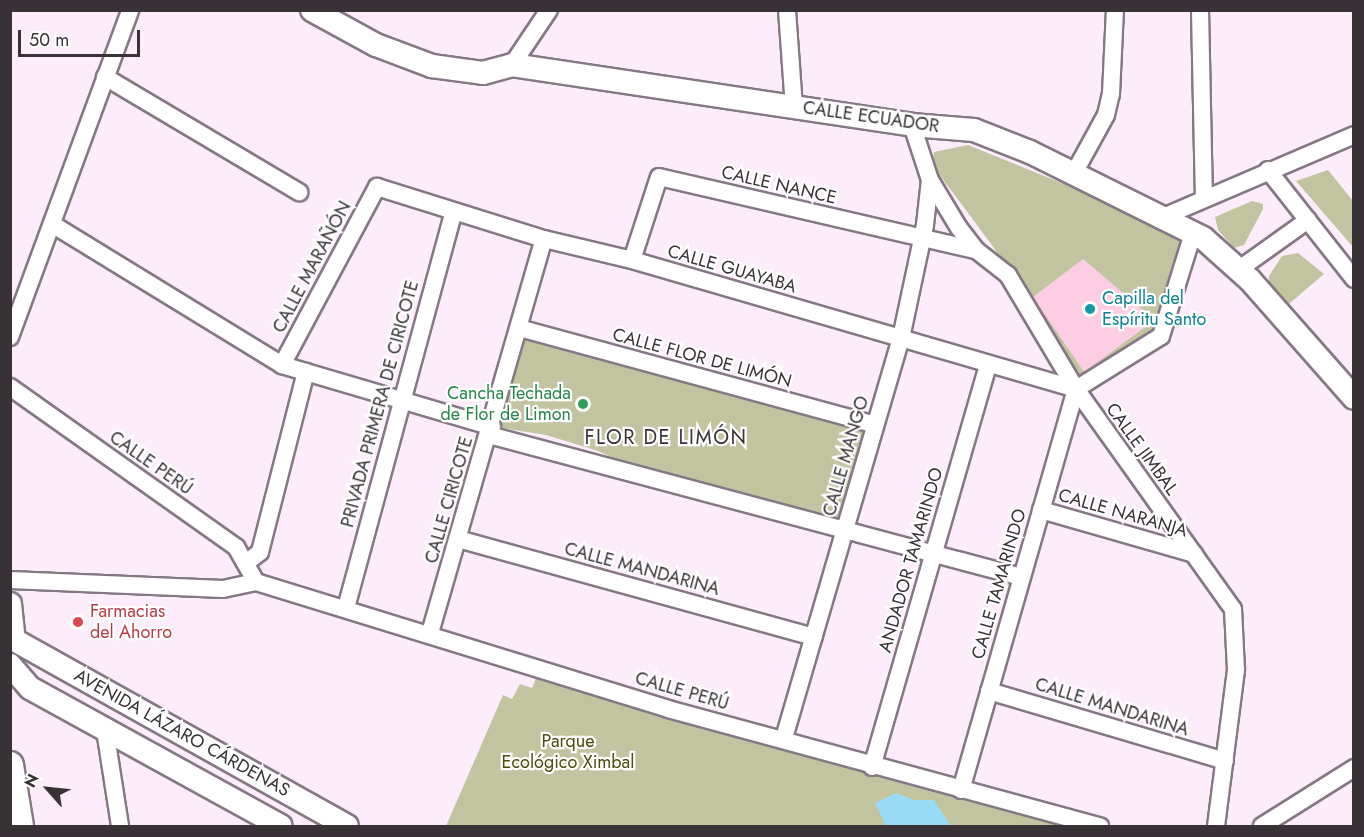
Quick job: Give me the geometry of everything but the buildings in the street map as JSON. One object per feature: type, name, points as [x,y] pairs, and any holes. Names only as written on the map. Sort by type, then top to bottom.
[{"type":"main road","points":[[10,765],[20,826]]},
{"type":"street","points":[[10,337],[130,10]]},
{"type":"street","name":"CALLE ECUADOR","points":[[312,10],[376,45],[432,66],[483,73],[512,65],[912,125],[974,130],[1030,152],[1193,233],[1238,270],[1353,398]]},
{"type":"street","points":[[512,65],[549,10]]},
{"type":"street","points":[[788,10],[794,107]]},
{"type":"street","points":[[1073,175],[1106,116],[1111,94],[1115,10]]},
{"type":"street","points":[[1200,10],[1204,198]]},
{"type":"street","points":[[105,77],[298,192]]},
{"type":"street","name":"CALLE JIMBAL","points":[[912,125],[930,180],[976,250],[1008,275],[1076,389],[1233,609],[1236,669],[1216,826]]},
{"type":"street","points":[[1163,217],[1353,135]]},
{"type":"street","points":[[1268,170],[1353,279]]},
{"type":"street","name":"CALLE NANCE","points":[[632,260],[659,177],[976,250]]},
{"type":"street","name":"CALLE MANGO","points":[[784,738],[900,338],[922,238],[930,180]]},
{"type":"street","name":"CALLE GUAYABA","points":[[377,187],[544,239],[632,260],[1076,389]]},
{"type":"street","name":"CALLE MARAÑÓN","points":[[282,365],[377,187]]},
{"type":"street","name":"PRIVADA PRIMERA DE CIRICOTE","points":[[346,608],[400,400],[454,211]]},
{"type":"street","points":[[1238,270],[1308,220]]},
{"type":"street","points":[[52,224],[282,365],[400,400],[490,431],[1021,578]]},
{"type":"street","points":[[1076,389],[1161,336],[1193,233]]},
{"type":"street","name":"CALLE CIRICOTE","points":[[430,633],[544,239]]},
{"type":"street","name":"CALLE FLOR DE LIMÓN","points":[[519,328],[875,425]]},
{"type":"street","name":"ANDADOR TAMARINDO","points":[[872,767],[988,364]]},
{"type":"street","points":[[246,563],[260,552],[306,372]]},
{"type":"street","name":"CALLE PERÚ","points":[[10,387],[237,547],[256,582]]},
{"type":"street","name":"CALLE TAMARINDO","points":[[961,790],[1076,389]]},
{"type":"street","name":"CALLE NARANJA","points":[[1041,510],[1194,554]]},
{"type":"street","name":"CALLE MANDARINA","points":[[458,539],[814,637]]},
{"type":"street","name":"CALLE PERÚ","points":[[10,580],[223,589],[256,582],[430,633],[668,709],[784,738],[872,767],[1100,826]]},
{"type":"street","points":[[10,604],[12,647]]},
{"type":"street","name":"AVENIDA LÁZARO CÁRDENAS","points":[[12,647],[30,688],[281,826]]},
{"type":"street","name":"AVENIDA LÁZARO CÁRDENAS","points":[[12,647],[347,826]]},
{"type":"street","name":"CALLE MANDARINA","points":[[989,691],[1225,761]]},
{"type":"street","points":[[105,730],[120,826]]},
{"type":"street","points":[[1262,826],[1353,768]]},
{"type":"green space","points":[[968,145],[1143,216],[1182,242],[1153,331],[1076,385],[994,248],[933,166],[934,152]]},
{"type":"green space","points":[[1328,170],[1353,201],[1353,247],[1296,181]]},
{"type":"green space","points":[[1252,201],[1263,204],[1263,209],[1244,245],[1234,248],[1218,230],[1215,217]]},
{"type":"green space","points":[[1298,253],[1324,274],[1283,309],[1269,287],[1269,276],[1282,256]]},
{"type":"green space","points":[[520,332],[873,427],[844,525],[659,478],[598,451],[546,435],[495,427]]},
{"type":"green space","name":"Parque Ecológico Ximbal","points":[[540,668],[1080,826],[446,826],[503,695],[512,699],[520,684],[532,688]]},
{"type":"water","points":[[896,793],[914,800],[934,800],[951,826],[886,826],[875,803]]},
{"type":"place","name":"Capilla del Espíritu Santo","points":[[1090,309]]},
{"type":"place","name":"Cancha Techada de Flor de Limon","points":[[583,404]]},
{"type":"place","name":"Farmacias del Ahorro","points":[[78,622]]},
{"type":"district","name":"FLOR DE LIMÓN","points":[[666,437]]}]
